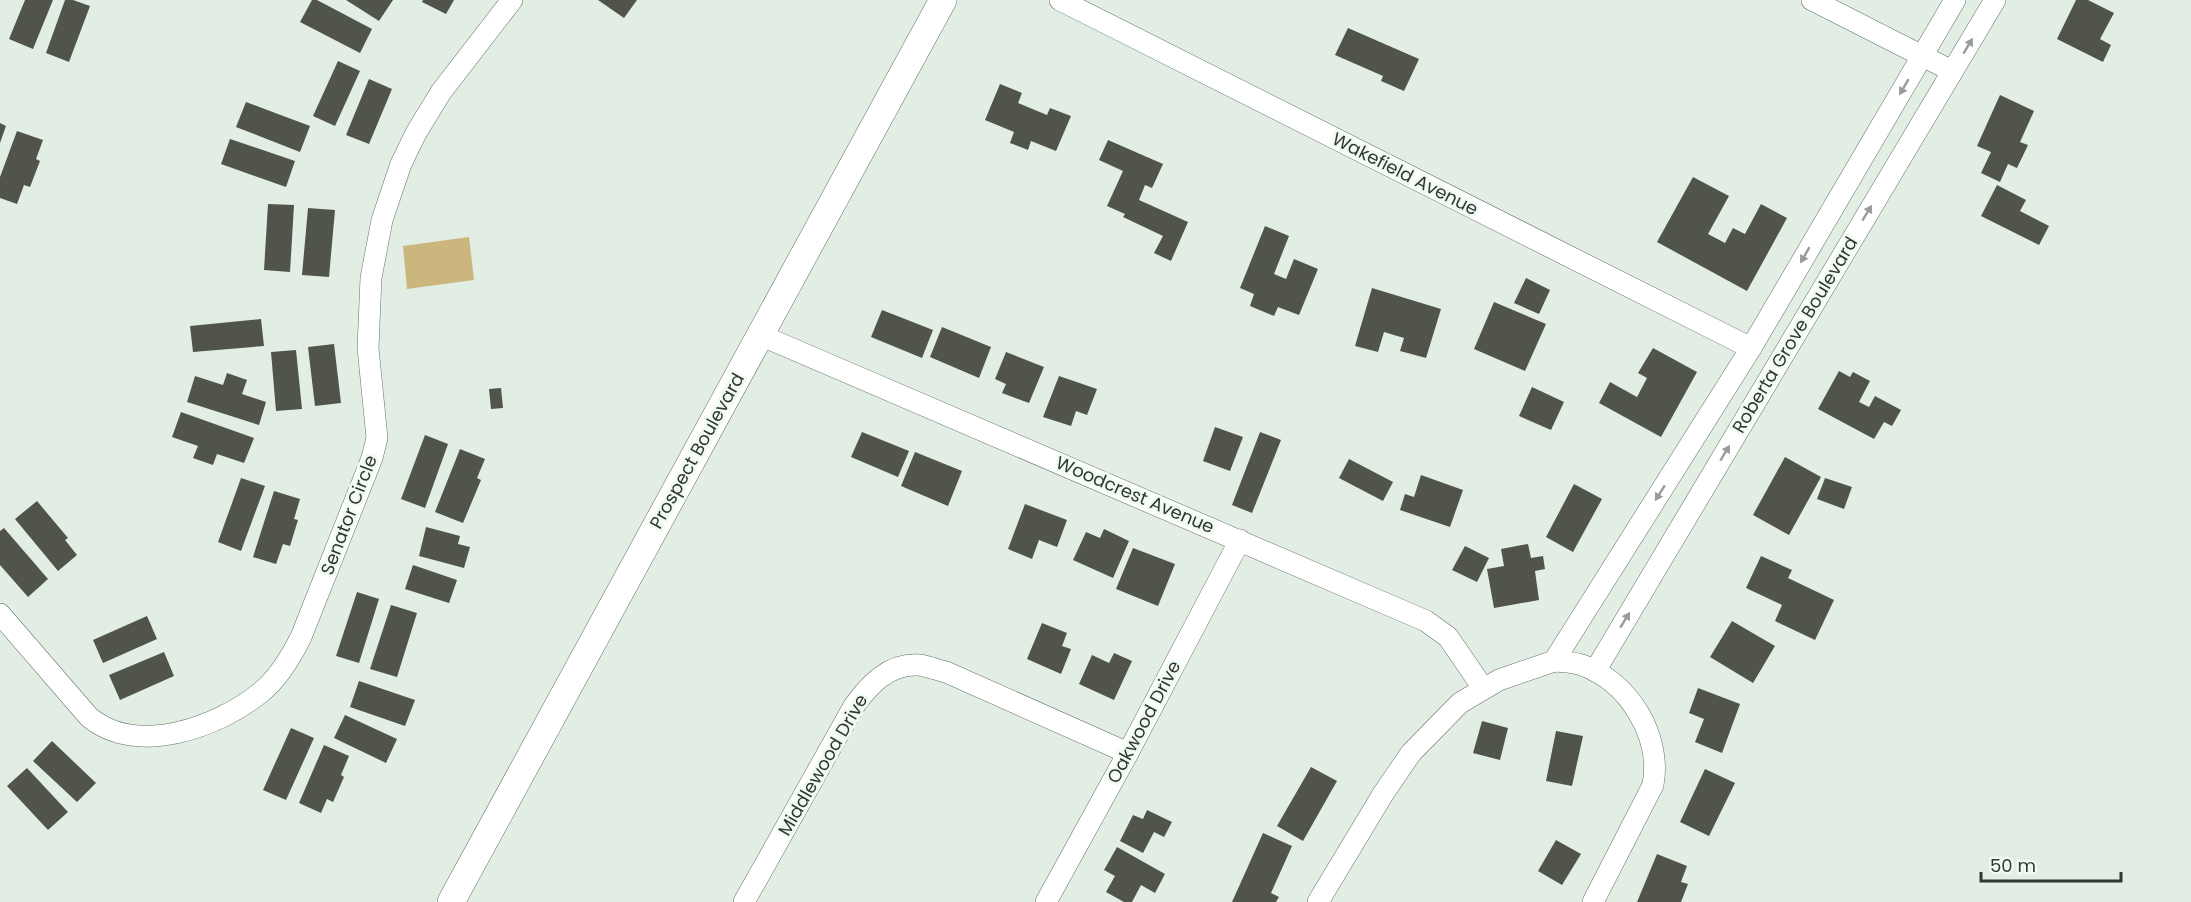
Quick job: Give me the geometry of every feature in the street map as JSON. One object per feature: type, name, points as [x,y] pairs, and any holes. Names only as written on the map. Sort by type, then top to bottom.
[{"type":"main road","name":"Prospect Boulevard","points":[[451,902],[943,0]]},
{"type":"street","name":"Senator Circle","points":[[0,614],[89,717],[102,728],[126,735],[173,734],[212,722],[234,712],[262,692],[284,666],[301,637],[372,458],[377,438],[368,348],[371,278],[382,220],[401,164],[416,133],[441,92],[512,0]]},
{"type":"street","name":"Wakefield Avenue","points":[[1060,0],[1751,348]]},
{"type":"street","points":[[1812,0],[1953,71]]},
{"type":"street","name":"Roberta Grove Boulevard","points":[[1554,661],[1751,348],[1955,0]]},
{"type":"street","name":"Roberta Grove Boulevard","points":[[1595,670],[1995,0]]},
{"type":"street","name":"Woodcrest Avenue","points":[[760,336],[1425,621],[1448,637],[1484,688]]},
{"type":"street","name":"Oakwood Drive","points":[[1046,902],[1128,753],[1240,540]]},
{"type":"street","points":[[1318,902],[1383,794],[1411,753],[1460,703],[1499,680],[1554,661],[1580,664],[1595,670],[1611,681],[1641,715],[1650,736],[1655,771],[1653,785],[1593,902]]},
{"type":"street","name":"Middlewood Drive","points":[[744,902],[854,706],[868,687],[879,677],[895,669],[917,665],[946,672],[1128,753]]},
{"type":"shaded area","points":[[469,237],[474,280],[407,289],[403,246]]},
{"type":"building","points":[[25,0],[53,0],[33,49],[9,39]]},
{"type":"building","points":[[65,0],[73,0],[90,6],[69,62],[46,53]]},
{"type":"building","points":[[312,0],[317,0],[372,29],[360,53],[300,22]]},
{"type":"building","points":[[346,0],[393,0],[379,21]]},
{"type":"building","points":[[423,0],[454,0],[446,14],[422,2]]},
{"type":"building","points":[[598,0],[637,0],[624,18]]},
{"type":"building","points":[[2076,0],[2088,0],[2114,13],[2100,39],[2111,45],[2103,62],[2057,39]]},
{"type":"building","points":[[1348,28],[1419,59],[1404,91],[1381,81],[1383,76],[1335,55]]},
{"type":"building","points":[[338,61],[360,71],[335,126],[313,116]]},
{"type":"building","points":[[369,79],[392,89],[369,144],[346,135]]},
{"type":"building","points":[[1000,84],[1022,93],[1018,103],[1047,115],[1050,108],[1071,116],[1056,151],[1031,141],[1028,150],[1010,143],[1014,132],[985,120]]},
{"type":"building","points":[[2000,95],[2034,111],[2020,142],[2028,145],[2017,168],[2008,164],[2000,182],[1981,173],[1991,152],[1977,146]]},
{"type":"building","points":[[246,102],[310,126],[300,152],[236,127]]},
{"type":"building","points":[[0,123],[6,126],[0,143]]},
{"type":"building","points":[[17,131],[43,140],[36,159],[40,161],[30,187],[24,185],[17,204],[0,198],[0,177]]},
{"type":"building","points":[[230,139],[295,161],[286,187],[221,164]]},
{"type":"building","points":[[1108,140],[1163,164],[1152,188],[1145,185],[1139,200],[1188,222],[1171,261],[1154,253],[1163,236],[1123,217],[1125,214],[1107,206],[1123,171],[1099,160]]},
{"type":"building","points":[[1693,177],[1729,196],[1708,234],[1725,243],[1733,228],[1745,234],[1761,204],[1787,218],[1747,291],[1657,242]]},
{"type":"building","points":[[1997,185],[2026,200],[2020,211],[2049,226],[2039,245],[1981,216]]},
{"type":"building","points":[[268,204],[294,205],[290,272],[264,270]]},
{"type":"building","points":[[308,208],[335,210],[329,277],[302,275]]},
{"type":"building","points":[[1265,226],[1289,236],[1274,274],[1286,279],[1294,259],[1318,269],[1299,315],[1278,307],[1274,316],[1250,306],[1254,294],[1240,288]]},
{"type":"building","points":[[1526,278],[1550,290],[1539,314],[1514,303]]},
{"type":"building","points":[[1372,288],[1441,309],[1426,358],[1400,351],[1404,338],[1384,332],[1378,352],[1355,346]]},
{"type":"building","points":[[1494,302],[1546,324],[1525,371],[1474,349]]},
{"type":"building","points":[[882,310],[933,330],[922,358],[871,337]]},
{"type":"building","points":[[261,319],[264,346],[193,352],[190,326]]},
{"type":"building","points":[[942,327],[991,347],[979,378],[930,357]]},
{"type":"building","points":[[334,344],[341,403],[315,406],[308,347]]},
{"type":"building","points":[[1653,348],[1697,372],[1661,437],[1599,403],[1610,382],[1637,397],[1647,378],[1638,373]]},
{"type":"building","points":[[296,350],[302,409],[276,411],[271,352]]},
{"type":"building","points":[[1006,352],[1044,367],[1029,403],[1002,393],[1006,384],[995,379]]},
{"type":"building","points":[[1839,371],[1850,377],[1853,372],[1870,381],[1859,402],[1869,407],[1875,396],[1901,410],[1892,426],[1884,422],[1874,439],[1818,409]]},
{"type":"building","points":[[227,373],[247,380],[242,394],[266,402],[259,425],[187,402],[195,376],[223,385]]},
{"type":"building","points":[[1059,376],[1097,389],[1087,415],[1076,411],[1071,426],[1043,417]]},
{"type":"building","points":[[1532,387],[1564,402],[1551,430],[1519,416]]},
{"type":"building","points":[[501,388],[503,408],[491,409],[489,389]]},
{"type":"building","points":[[181,412],[254,438],[244,463],[217,454],[213,465],[193,458],[198,446],[172,437]]},
{"type":"building","points":[[1215,427],[1243,437],[1230,471],[1203,461]]},
{"type":"building","points":[[862,432],[909,451],[898,477],[851,457]]},
{"type":"building","points":[[1260,432],[1281,440],[1252,513],[1232,505]]},
{"type":"building","points":[[425,435],[448,444],[425,508],[401,499]]},
{"type":"building","points":[[460,449],[485,459],[477,478],[481,480],[463,523],[435,512]]},
{"type":"building","points":[[915,452],[962,471],[948,506],[901,486]]},
{"type":"building","points":[[1785,457],[1821,477],[1789,535],[1753,515]]},
{"type":"building","points":[[1349,459],[1393,482],[1383,501],[1339,478]]},
{"type":"building","points":[[1421,475],[1463,490],[1450,527],[1400,510],[1405,494],[1414,497]]},
{"type":"building","points":[[241,478],[265,486],[241,551],[218,542]]},
{"type":"building","points":[[1825,478],[1852,487],[1844,509],[1817,499]]},
{"type":"building","points":[[1574,484],[1602,499],[1573,552],[1546,537]]},
{"type":"building","points":[[274,491],[300,499],[294,519],[298,520],[290,546],[283,544],[276,564],[253,557]]},
{"type":"building","points":[[37,501],[68,538],[65,540],[77,555],[58,571],[15,519]]},
{"type":"building","points":[[1025,504],[1067,520],[1057,547],[1039,540],[1032,559],[1008,549]]},
{"type":"building","points":[[426,527],[460,536],[458,544],[470,547],[464,568],[419,556]]},
{"type":"building","points":[[4,528],[48,579],[28,597],[0,565],[0,531]]},
{"type":"building","points":[[1104,529],[1129,541],[1113,578],[1073,560],[1086,532],[1100,538]]},
{"type":"building","points":[[1528,544],[1531,558],[1543,556],[1545,569],[1535,571],[1539,600],[1494,608],[1487,569],[1504,566],[1501,549]]},
{"type":"building","points":[[1465,546],[1489,558],[1477,582],[1452,570]]},
{"type":"building","points":[[1133,548],[1175,564],[1158,606],[1116,589]]},
{"type":"building","points":[[1761,556],[1792,570],[1788,578],[1834,600],[1815,640],[1775,621],[1782,605],[1746,588]]},
{"type":"building","points":[[413,565],[457,580],[449,603],[405,589]]},
{"type":"building","points":[[357,592],[379,599],[359,663],[336,656]]},
{"type":"building","points":[[391,605],[417,613],[397,677],[370,669]]},
{"type":"building","points":[[147,616],[157,639],[103,663],[93,640]]},
{"type":"building","points":[[1732,621],[1775,646],[1753,683],[1710,657]]},
{"type":"building","points":[[1042,623],[1067,633],[1062,646],[1071,649],[1061,674],[1027,659]]},
{"type":"building","points":[[164,652],[174,676],[120,700],[109,675]]},
{"type":"building","points":[[1114,653],[1132,661],[1114,700],[1079,684],[1092,655],[1109,663]]},
{"type":"building","points":[[359,681],[415,700],[405,726],[350,707]]},
{"type":"building","points":[[1698,688],[1740,704],[1722,753],[1695,742],[1704,719],[1689,713]]},
{"type":"building","points":[[345,715],[397,739],[386,763],[334,738]]},
{"type":"building","points":[[1482,721],[1508,728],[1500,760],[1473,753]]},
{"type":"building","points":[[291,728],[314,738],[286,800],[263,790]]},
{"type":"building","points":[[1556,731],[1583,736],[1572,786],[1546,781]]},
{"type":"building","points":[[52,741],[96,783],[77,802],[33,761]]},
{"type":"building","points":[[324,745],[349,756],[341,775],[344,777],[333,802],[327,799],[321,813],[299,803]]},
{"type":"building","points":[[1311,767],[1337,781],[1303,841],[1277,826]]},
{"type":"building","points":[[27,768],[68,812],[48,830],[7,786]]},
{"type":"building","points":[[1705,769],[1735,783],[1709,836],[1680,822]]},
{"type":"building","points":[[1147,810],[1172,822],[1164,837],[1154,832],[1143,853],[1120,841],[1133,815],[1143,819]]},
{"type":"building","points":[[1263,833],[1292,846],[1271,893],[1279,897],[1276,902],[1232,902]]},
{"type":"building","points":[[1556,840],[1581,854],[1562,885],[1538,871]]},
{"type":"building","points":[[1117,847],[1165,874],[1155,893],[1141,885],[1132,902],[1124,902],[1106,892],[1115,876],[1104,870]]},
{"type":"building","points":[[1657,854],[1687,866],[1681,882],[1688,884],[1681,902],[1637,902]]}]
